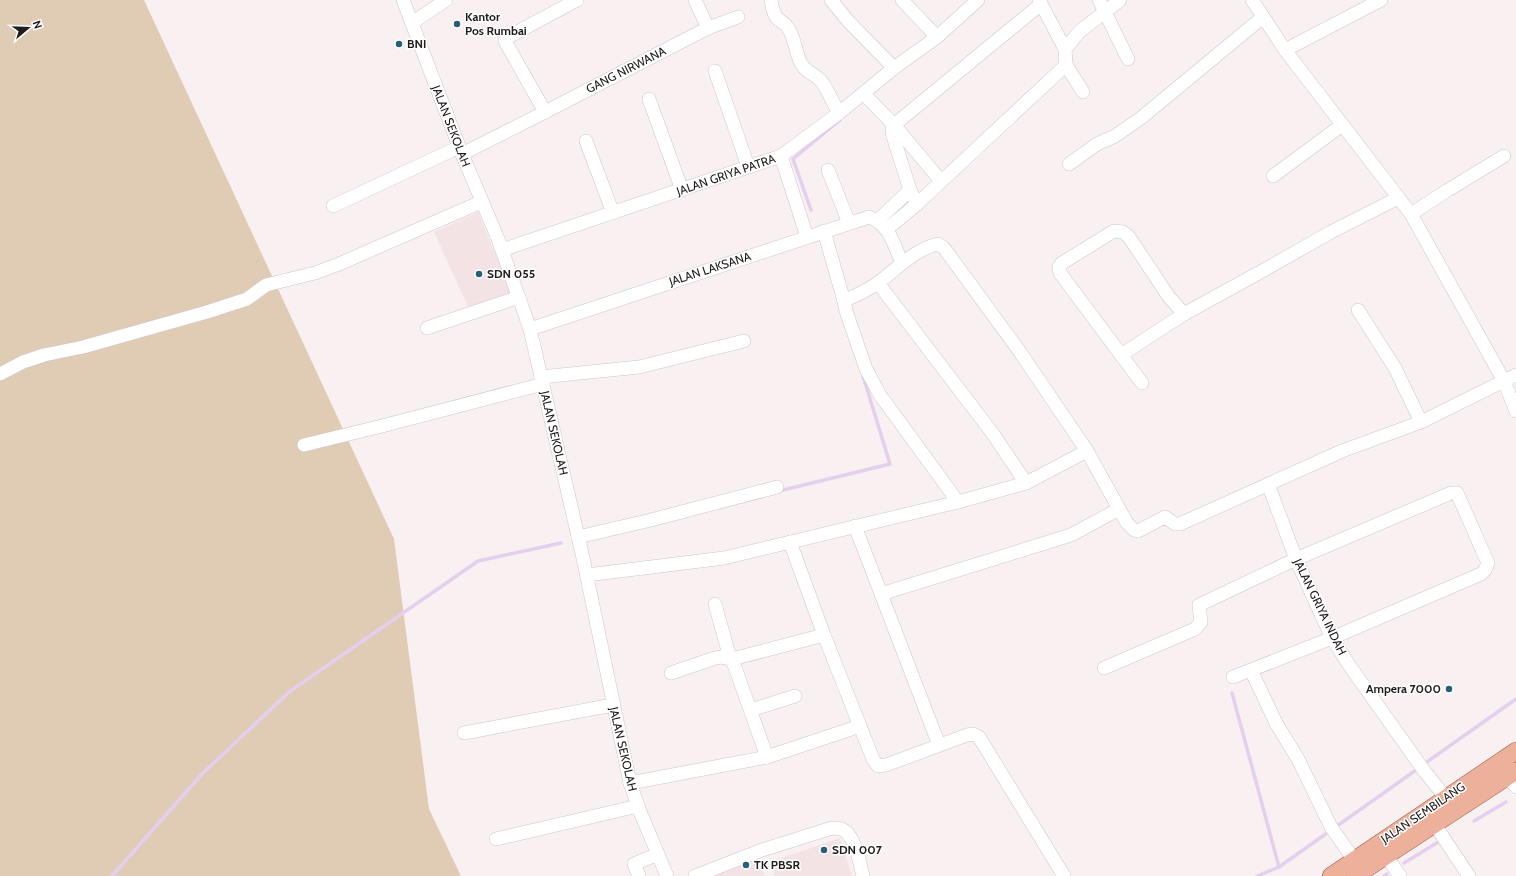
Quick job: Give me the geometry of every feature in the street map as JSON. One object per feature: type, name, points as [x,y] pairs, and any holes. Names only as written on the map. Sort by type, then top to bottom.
[{"type":"main road","name":"JALAN SEMBILANG","points":[[1354,868],[1446,798],[1516,751]]},
{"type":"main road","name":"JALAN SEMBILANG","points":[[1331,876],[1386,856],[1513,778]]},
{"type":"street","name":"JALAN SEKOLAH","points":[[403,0],[460,150],[502,250],[530,329],[587,575],[630,783],[667,876]]},
{"type":"street","points":[[412,23],[446,0]]},
{"type":"street","points":[[545,112],[505,41],[508,37],[577,0]]},
{"type":"street","points":[[695,0],[708,28]]},
{"type":"street","points":[[771,0],[774,13],[777,18],[788,27],[803,67],[808,73],[816,76],[820,80],[839,113]]},
{"type":"street","points":[[831,0],[848,21],[894,68]]},
{"type":"street","points":[[902,0],[937,37]]},
{"type":"street","name":"JALAN GRIYA PATRA","points":[[502,250],[781,156],[839,113],[867,97],[894,68],[937,37],[978,0]]},
{"type":"street","points":[[1099,0],[1128,59]]},
{"type":"street","points":[[1066,49],[1080,31],[1120,0]]},
{"type":"street","points":[[1252,0],[1285,50],[1411,214],[1504,381],[1516,411]]},
{"type":"street","points":[[1285,50],[1381,0]]},
{"type":"street","points":[[917,204],[910,190],[893,136],[892,130],[894,125],[1040,2],[1066,49],[1066,65],[1083,92]]},
{"type":"street","name":"GANG NIRWANA","points":[[333,206],[545,112],[708,28],[738,17]]},
{"type":"street","points":[[1069,164],[1097,144],[1115,136],[1141,118],[1263,17]]},
{"type":"street","points":[[882,225],[917,204],[1066,65]]},
{"type":"street","points":[[714,71],[748,166]]},
{"type":"street","points":[[867,97],[894,125],[941,182]]},
{"type":"street","points":[[649,99],[682,190]]},
{"type":"street","points":[[1273,176],[1342,125]]},
{"type":"street","points":[[586,141],[613,213]]},
{"type":"street","points":[[781,156],[807,237]]},
{"type":"street","points":[[1411,214],[1504,156]]},
{"type":"street","points":[[828,170],[849,223]]},
{"type":"street","points":[[882,225],[910,190]]},
{"type":"street","points":[[1121,355],[1184,314],[1331,232],[1398,198]]},
{"type":"street","points":[[0,374],[23,362],[44,355],[83,347],[207,312],[247,299],[266,285],[315,273],[339,264],[481,202]]},
{"type":"street","name":"JALAN LAKSANA","points":[[530,329],[869,216],[882,225]]},
{"type":"street","points":[[882,225],[902,263]]},
{"type":"street","points":[[824,231],[846,311],[866,369],[880,395],[958,502]]},
{"type":"street","points":[[1142,383],[1060,273],[1059,267],[1062,262],[1114,231],[1123,232],[1129,237],[1168,297],[1184,314]]},
{"type":"street","points":[[844,302],[878,283],[902,263],[930,246],[938,244],[944,248],[1020,352],[1088,450],[1127,523],[1134,530],[1138,531],[1165,517],[1175,524],[1180,524],[1342,451],[1421,422],[1516,375]]},
{"type":"street","points":[[878,283],[993,434],[1026,483]]},
{"type":"street","points":[[427,328],[519,297]]},
{"type":"street","points":[[1358,310],[1395,368],[1421,422]]},
{"type":"street","points":[[304,444],[382,426],[542,380],[639,367],[744,341]]},
{"type":"street","points":[[587,575],[724,558],[958,502],[1026,483],[1088,450]]},
{"type":"street","name":"JALAN GRIYA INDAH","points":[[1268,484],[1296,559],[1332,638],[1349,665],[1417,761],[1446,798]]},
{"type":"street","points":[[578,539],[777,487]]},
{"type":"street","points":[[1104,668],[1196,629],[1201,622],[1199,605],[1296,559],[1451,493],[1457,493],[1488,563],[1485,570],[1481,574],[1332,638],[1234,677]]},
{"type":"street","points":[[881,594],[1071,535],[1119,509]]},
{"type":"street","points":[[855,526],[939,744]]},
{"type":"street","points":[[790,542],[824,635],[873,759],[878,766],[886,765],[939,744],[967,735],[973,734],[979,737],[1064,876]]},
{"type":"street","points":[[715,604],[731,658],[767,757]]},
{"type":"street","points":[[671,673],[715,658],[731,658],[824,635]]},
{"type":"street","points":[[1251,670],[1276,722],[1298,759],[1334,832],[1354,868]]},
{"type":"street","points":[[751,710],[795,696]]},
{"type":"street","points":[[464,733],[613,705]]},
{"type":"street","points":[[630,783],[767,757],[860,726]]},
{"type":"street","points":[[496,839],[638,806]]},
{"type":"street","points":[[1435,825],[1469,876]]},
{"type":"street","points":[[695,876],[762,850],[832,828],[842,829],[849,835],[863,876]]},
{"type":"street","points":[[639,876],[634,864],[658,854]]},
{"type":"street","points":[[1386,856],[1400,876]]},
{"type":"shaded area","points":[[0,0],[144,0],[394,539],[429,809],[461,876],[0,876]]},
{"type":"shaded area","name":"SDN 055","points":[[478,212],[512,294],[470,311],[434,232]]},
{"type":"shaded area","name":"SDN 007","points":[[840,838],[852,876],[775,876],[770,862]]},
{"type":"shaded area","name":"TK PBSR","points":[[758,855],[765,876],[703,876]]},
{"type":"waterway","points":[[811,210],[793,159],[840,120]]},
{"type":"waterway","points":[[779,491],[890,464],[863,376]]},
{"type":"waterway","points":[[112,876],[202,774],[289,692],[478,561],[561,543]]},
{"type":"waterway","points":[[1232,693],[1279,867]]},
{"type":"waterway","points":[[1424,764],[1516,699]]},
{"type":"waterway","points":[[1257,876],[1279,867],[1419,768]]},
{"type":"waterway","points":[[1474,821],[1506,802]]},
{"type":"waterway","points":[[1404,863],[1440,841]]},
{"type":"place","name":"Kantor Pos Rumbai","points":[[457,24]]},
{"type":"place","name":"BNI","points":[[399,44]]},
{"type":"place","name":"SDN 055","points":[[479,274]]},
{"type":"place","name":"Ampera 7000","points":[[1449,689]]},
{"type":"place","name":"SDN 007","points":[[824,850]]},
{"type":"place","name":"TK PBSR","points":[[746,865]]}]
